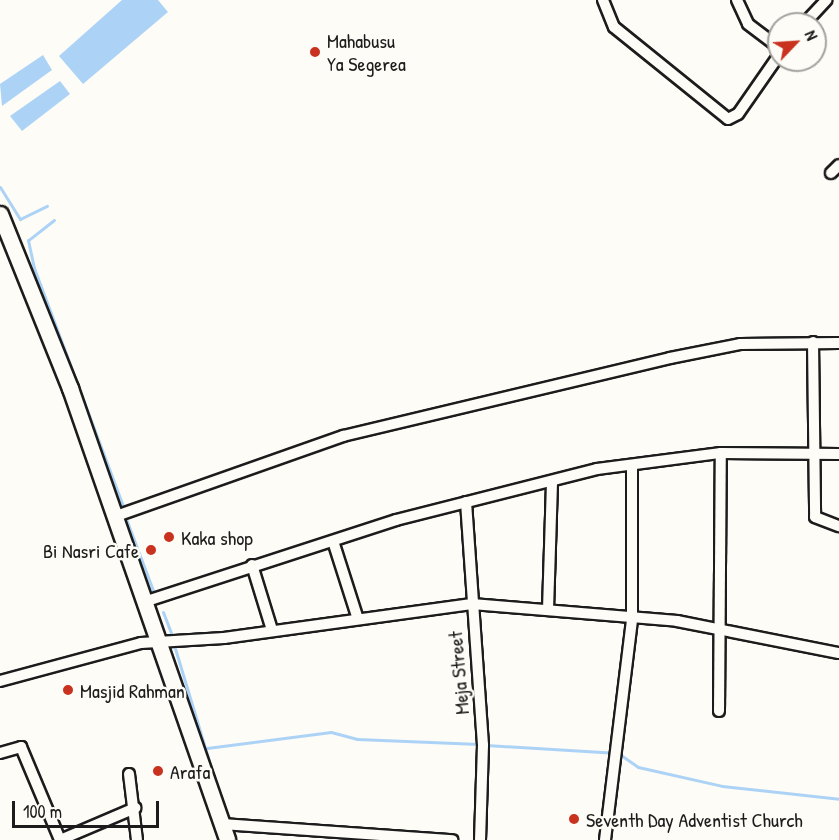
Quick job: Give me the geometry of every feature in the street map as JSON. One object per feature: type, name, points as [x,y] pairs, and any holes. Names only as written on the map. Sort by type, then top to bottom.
[{"type":"main road","points":[[0,214],[147,601],[227,840]]},
{"type":"street","points":[[603,0],[614,27],[728,119],[738,114],[767,72]]},
{"type":"street","points":[[737,0],[748,24],[767,38]]},
{"type":"street","points":[[815,12],[826,0]]},
{"type":"street","points":[[116,516],[357,433],[719,347],[813,342],[839,343]]},
{"type":"street","points":[[813,342],[817,451],[815,517],[839,526]]},
{"type":"street","points":[[147,601],[252,565],[333,541],[466,502],[552,481],[632,465],[721,453],[817,451],[839,454]]},
{"type":"street","points":[[719,711],[717,626],[721,453]]},
{"type":"street","points":[[605,840],[632,619],[632,465]]},
{"type":"street","points":[[548,610],[552,481]]},
{"type":"street","name":"Meja Street","points":[[466,502],[471,603],[483,745],[480,840]]},
{"type":"street","points":[[333,541],[357,616]]},
{"type":"street","points":[[252,565],[272,630]]},
{"type":"street","points":[[0,681],[160,641],[272,630],[357,616],[471,603],[717,626],[839,653]]},
{"type":"street","points":[[0,753],[17,745],[23,750],[60,840],[135,808]]},
{"type":"street","points":[[129,774],[135,808],[137,840]]},
{"type":"street","points":[[222,824],[452,840]]},
{"type":"water","points":[[122,0],[158,0],[168,12],[83,84],[59,56]]},
{"type":"water","points":[[43,55],[52,70],[2,106],[0,84]]},
{"type":"water","points":[[60,81],[70,94],[22,131],[10,116]]},
{"type":"waterway","points":[[0,187],[20,219],[47,206]]},
{"type":"waterway","points":[[54,220],[28,240],[34,268],[124,509]]},
{"type":"waterway","points":[[125,516],[155,596]]},
{"type":"waterway","points":[[163,612],[173,638]]},
{"type":"waterway","points":[[174,645],[219,794]]},
{"type":"waterway","points":[[207,748],[331,732],[357,739],[479,744]]},
{"type":"waterway","points":[[486,745],[618,753],[638,767],[722,786],[839,799]]},
{"type":"waterway","points":[[222,803],[229,819]]},
{"type":"place","name":"Mahabusu Ya Segerea","points":[[315,52]]},
{"type":"place","name":"Kaka shop","points":[[169,537]]},
{"type":"place","name":"Bi Nasri Cafe","points":[[151,550]]},
{"type":"place","name":"Masjid Rahman","points":[[68,690]]},
{"type":"place","name":"Arafa","points":[[158,771]]},
{"type":"place","name":"Seventh Day Adventist Church","points":[[574,819]]}]
